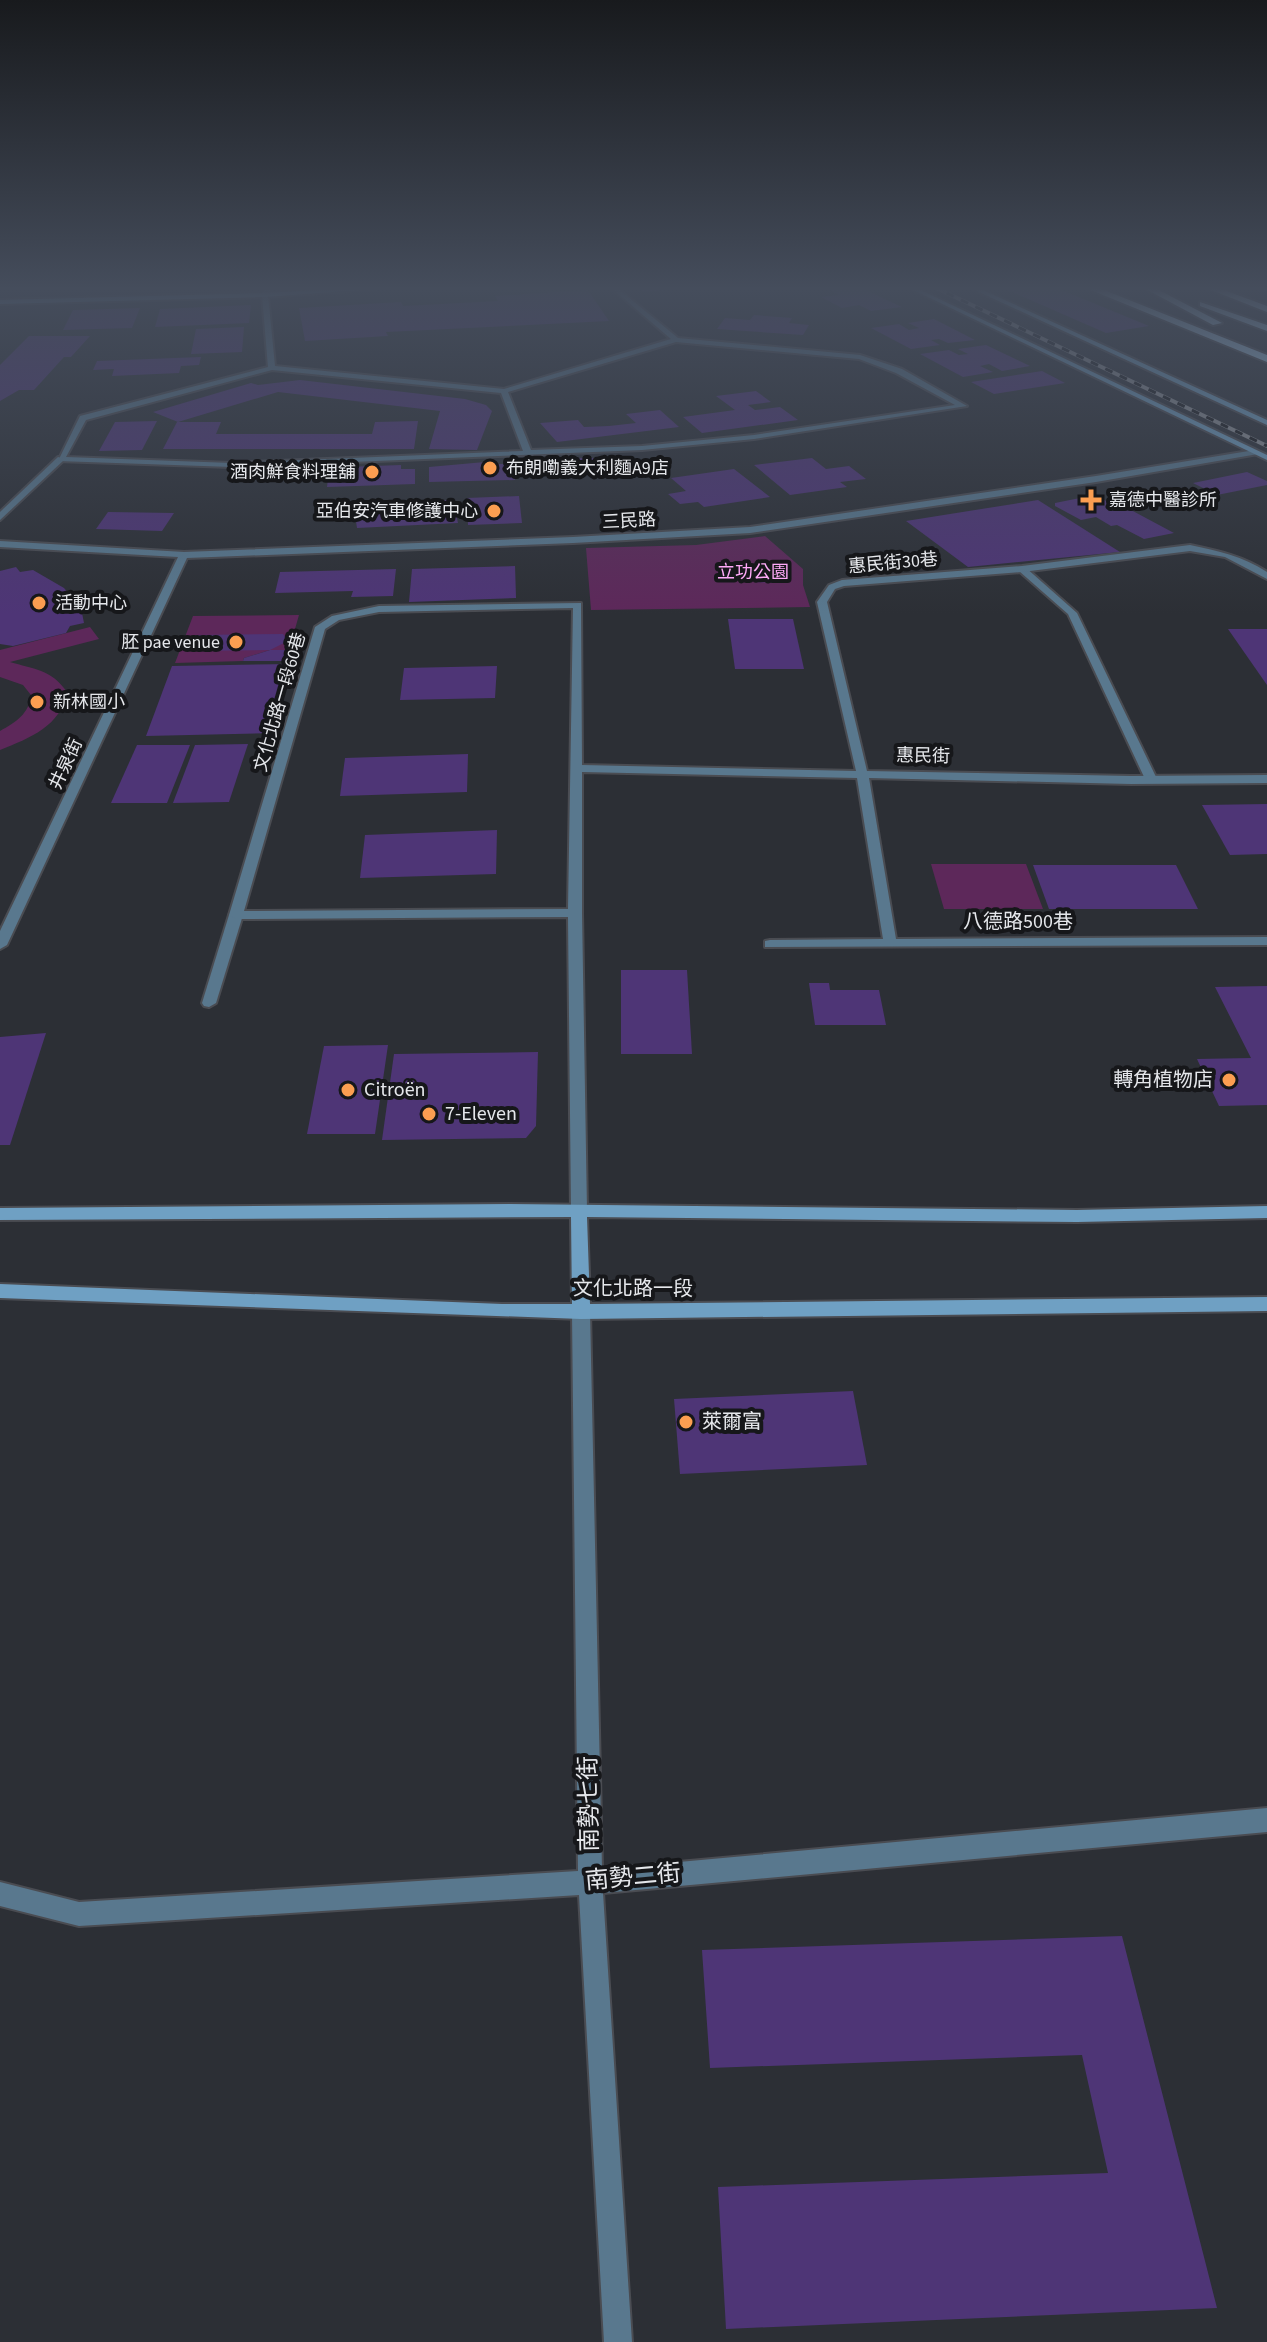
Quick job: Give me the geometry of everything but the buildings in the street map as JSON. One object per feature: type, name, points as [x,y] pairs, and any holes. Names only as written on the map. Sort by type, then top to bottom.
[{"type":"street","points":[[0,517],[61,459],[83,418],[169,395]]},
{"type":"street","points":[[506,395],[528,454]]},
{"type":"street","points":[[61,459],[232,465],[642,448],[754,437],[963,406],[943,395]]},
{"type":"street","points":[[1136,395],[1267,458]]},
{"type":"street","points":[[1207,395],[1267,423]]},
{"type":"street","name":"三民路","points":[[0,544],[184,555],[750,530],[1096,479],[1255,452]]},
{"type":"street","name":"惠民街30巷","points":[[890,942],[862,773],[822,602],[826,593],[842,583],[1022,569],[1190,548],[1227,555],[1267,576]]},
{"type":"street","name":"井泉街","points":[[0,945],[184,555]]},
{"type":"street","points":[[1022,569],[1072,613],[1151,779]]},
{"type":"street","name":"文化北路一段60巷","points":[[236,915],[320,627],[336,618],[379,609],[578,605],[579,768],[575,913],[579,1211]]},
{"type":"street","name":"惠民街","points":[[579,768],[1267,779]]},
{"type":"street","points":[[209,1003],[236,915],[575,913]]},
{"type":"street","name":"八德路500巷","points":[[770,944],[1267,941]]},
{"type":"street","points":[[0,1214],[579,1211],[1077,1216],[1267,1212]]},
{"type":"street","points":[[579,1211],[581,1312]]},
{"type":"street","name":"文化北路一段","points":[[0,1291],[581,1312],[1267,1304]]},
{"type":"street","name":"南勢七街","points":[[581,1312],[590,1882],[618,2342]]},
{"type":"street","name":"南勢二街","points":[[0,1894],[79,1914],[590,1882],[1267,1820]]},
{"type":"green space","name":"立功公園","points":[[765,536],[803,569],[803,585],[810,607],[591,610],[586,548],[696,545]]},
{"type":"green space","points":[[299,615],[289,650],[270,650],[244,658],[243,661],[175,663],[193,616]]},
{"type":"green space","points":[[90,627],[99,639],[10,662],[48,674],[67,692],[64,704],[51,722],[33,735],[0,750],[0,731],[25,712],[31,695],[23,685],[0,677],[0,650]]},
{"type":"green space","points":[[931,864],[1026,864],[1043,909],[944,909]]},
{"type":"railway","points":[[1161,395],[1267,446]]},
{"type":"place","name":"布朗嘞義大利麵A9店","points":[[490,468]]},
{"type":"place","name":"酒肉鮮食料理舖","points":[[372,472]]},
{"type":"place","name":"嘉德中醫診所","points":[[1091,500]]},
{"type":"place","name":"亞伯安汽車修護中心","points":[[494,511]]},
{"type":"place","name":"活動中心","points":[[39,603]]},
{"type":"place","name":"胚 pae venue","points":[[236,642]]},
{"type":"place","name":"新林國小","points":[[37,702]]},
{"type":"place","name":"轉角植物店","points":[[1229,1080]]},
{"type":"place","name":"Citroën","points":[[348,1090]]},
{"type":"place","name":"7-Eleven","points":[[429,1114]]},
{"type":"place","name":"萊爾富","points":[[686,1422]]}]
